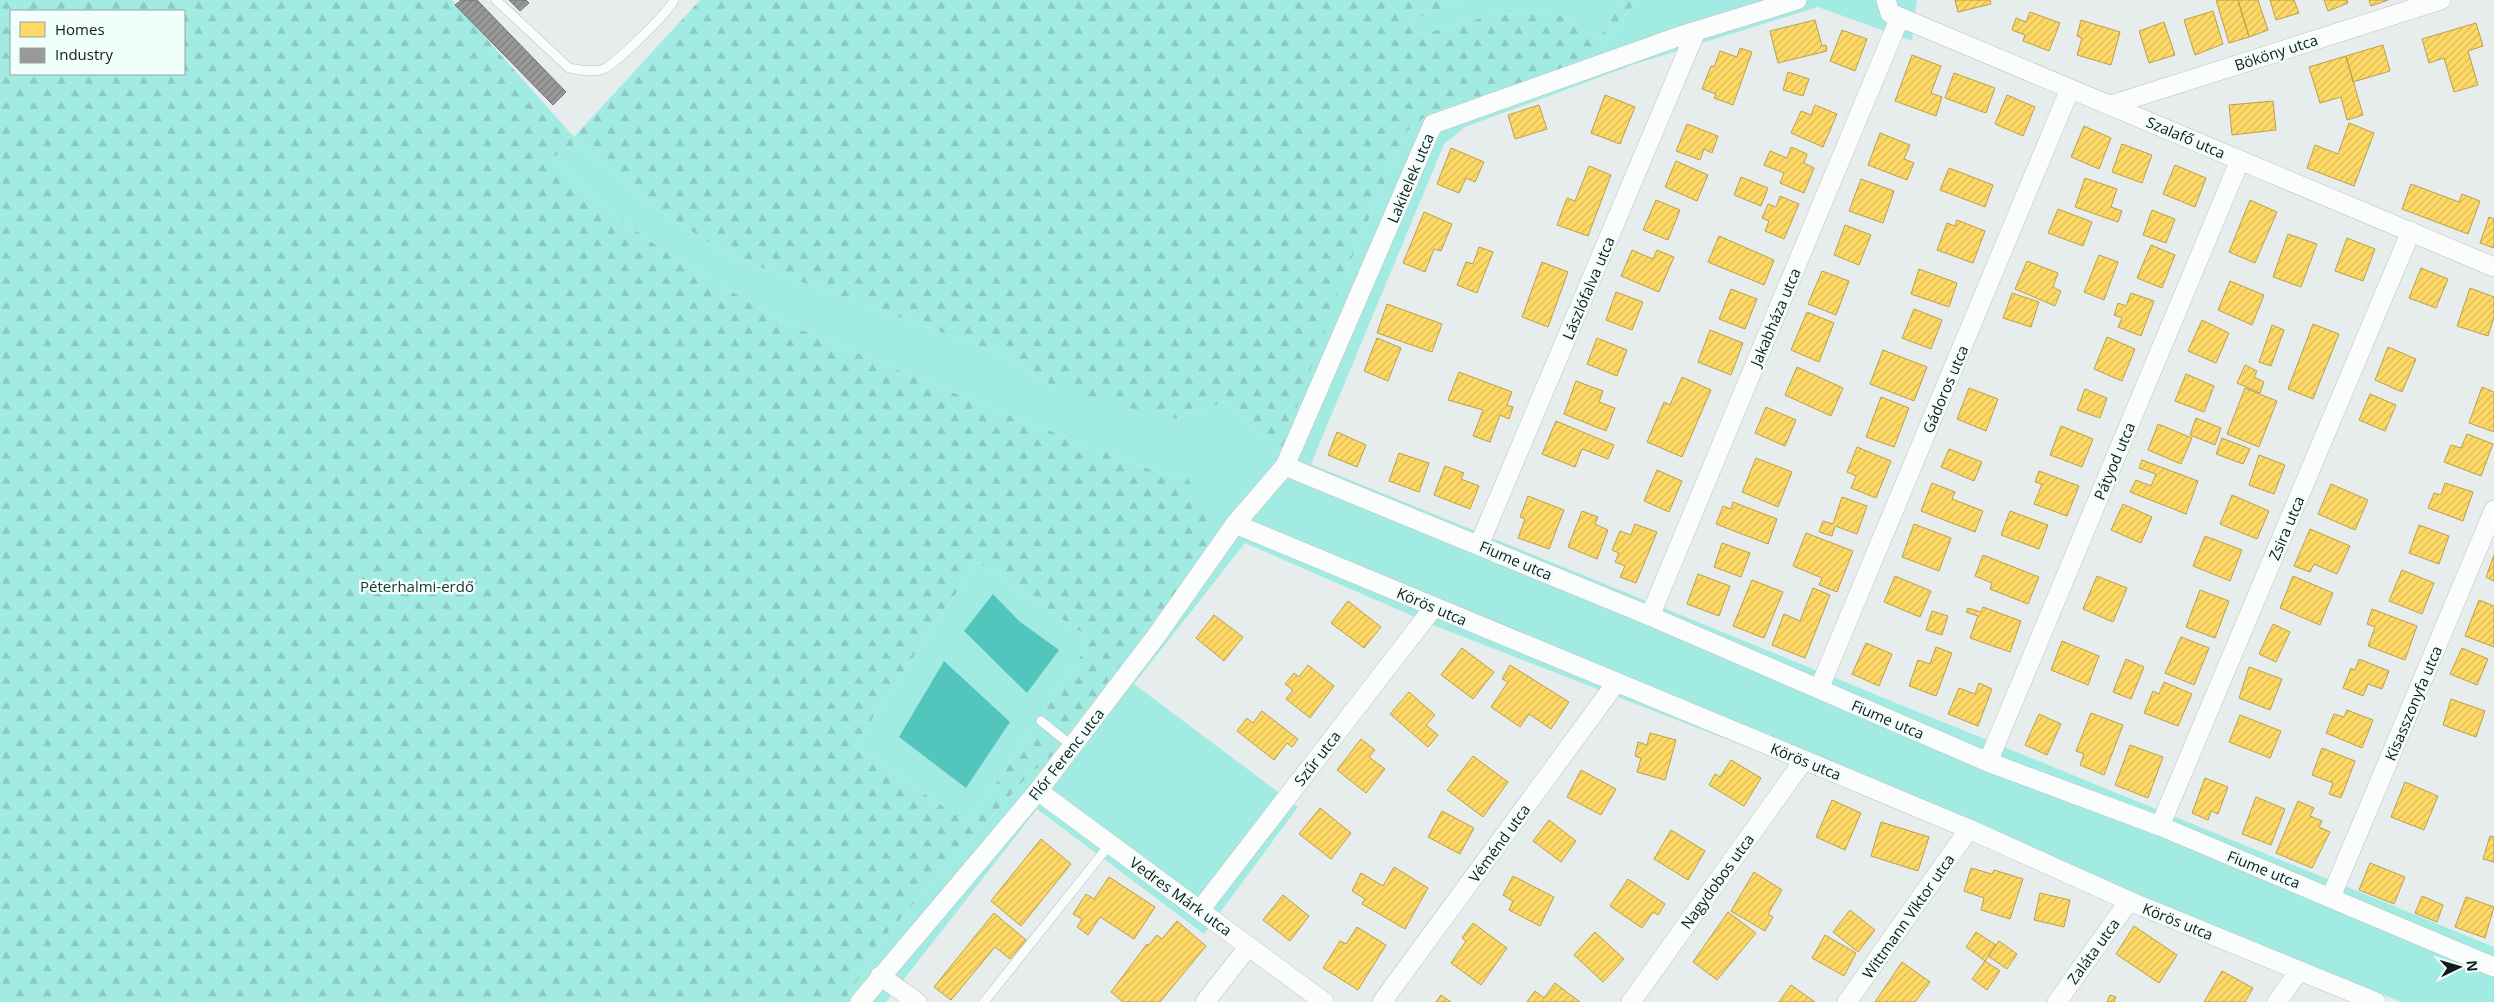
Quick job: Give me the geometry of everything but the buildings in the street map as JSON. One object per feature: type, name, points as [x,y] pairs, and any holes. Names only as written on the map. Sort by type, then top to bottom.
[{"type":"street","name":"Lakitelek utca","points":[[1258,496],[1285,466],[1433,124],[1696,31],[1797,0]]},
{"type":"street","name":"Szalafő utca","points":[[1886,0],[1890,13],[2070,89],[2111,104],[2494,267]]},
{"type":"street","name":"Bököny utca","points":[[2111,104],[2441,0]]},
{"type":"street","name":"Jakabháza utca","points":[[1650,616],[1900,17]]},
{"type":"street","name":"Lászlófalva utca","points":[[1479,545],[1696,31]]},
{"type":"street","name":"Gádoros utca","points":[[1819,689],[2070,89]]},
{"type":"street","name":"Pátyod utca","points":[[1988,762],[2240,160]]},
{"type":"street","name":"Zsira utca","points":[[2160,826],[2411,231]]},
{"type":"street","name":"Fiume utca","points":[[1285,466],[1650,616],[1988,762],[2160,826],[2494,967]]},
{"type":"street","name":"Flór Ferenc utca","points":[[860,1002],[1038,791],[1157,635],[1235,524],[1258,496]]},
{"type":"street","name":"Kisasszonyfa utca","points":[[2331,897],[2494,510]]},
{"type":"street","name":"Körös utca","points":[[1235,524],[1969,829],[2129,901],[2376,1002]]},
{"type":"street","name":"Szűr utca","points":[[1200,910],[1434,607]]},
{"type":"street","name":"Véménd utca","points":[[1382,1002],[1616,683]]},
{"type":"street","name":"Nagydobos utca","points":[[1631,1002],[1804,760]]},
{"type":"street","name":"Vedres Márk utca","points":[[1038,791],[1324,1002]]},
{"type":"street","name":"Wittmann Viktor utca","points":[[1847,1002],[1969,829]]},
{"type":"street","name":"Zaláta utca","points":[[2057,1002],[2129,901]]},
{"type":"street","points":[[1205,1002],[1248,946]]},
{"type":"street","points":[[2277,1002],[2299,971]]},
{"type":"street","points":[[880,976],[917,1002]]},
{"type":"lane","points":[[496,0],[569,68],[583,71],[602,70],[619,59],[674,0]]},
{"type":"lane","points":[[1042,721],[1072,746]]},
{"type":"lane","points":[[984,1002],[1110,844]]},
{"type":"green space","name":"Péterhalmi-erdő","points":[[0,0],[452,0],[574,137],[700,0],[1464,0],[1408,22],[1420,35],[1488,16],[1555,12],[1598,40],[1623,0],[1637,0],[1605,41],[1599,57],[1428,114],[1406,132],[1344,277],[1280,454],[1261,439],[1227,401],[1176,419],[1098,401],[1051,385],[1005,355],[732,257],[651,205],[577,143],[551,158],[612,213],[661,249],[784,323],[998,411],[1157,472],[1186,476],[1216,523],[1200,560],[1046,763],[1032,771],[884,937],[844,1002],[0,1002]],"holes":[[[977,562],[1092,639],[969,824],[854,746]]]},
{"type":"green space","points":[[1464,0],[1623,0],[1598,40],[1555,12],[1488,16],[1420,35],[1408,22]]},
{"type":"green space","points":[[1637,0],[1917,0],[1912,41],[1818,7],[1635,64],[1465,127],[1444,144],[1311,464],[2494,947],[2494,1002],[2402,1002],[1438,627],[1245,543],[1134,684],[1298,807],[1204,934],[1037,809],[886,1002],[844,1002],[884,937],[1032,771],[1046,763],[1199,560],[1186,476],[1157,472],[998,411],[784,323],[661,249],[612,213],[551,158],[577,143],[651,205],[732,257],[1005,355],[1051,385],[1176,419],[1227,401],[1261,439],[1344,277],[1406,132],[1428,114],[1598,57],[1605,41]]},
{"type":"green space","points":[[977,562],[1092,639],[969,824],[854,746]]},
{"type":"shaded area","points":[[993,594],[1019,621],[1059,650],[1027,693],[964,631]]},
{"type":"shaded area","points":[[944,661],[1010,722],[966,788],[899,737]]}]
